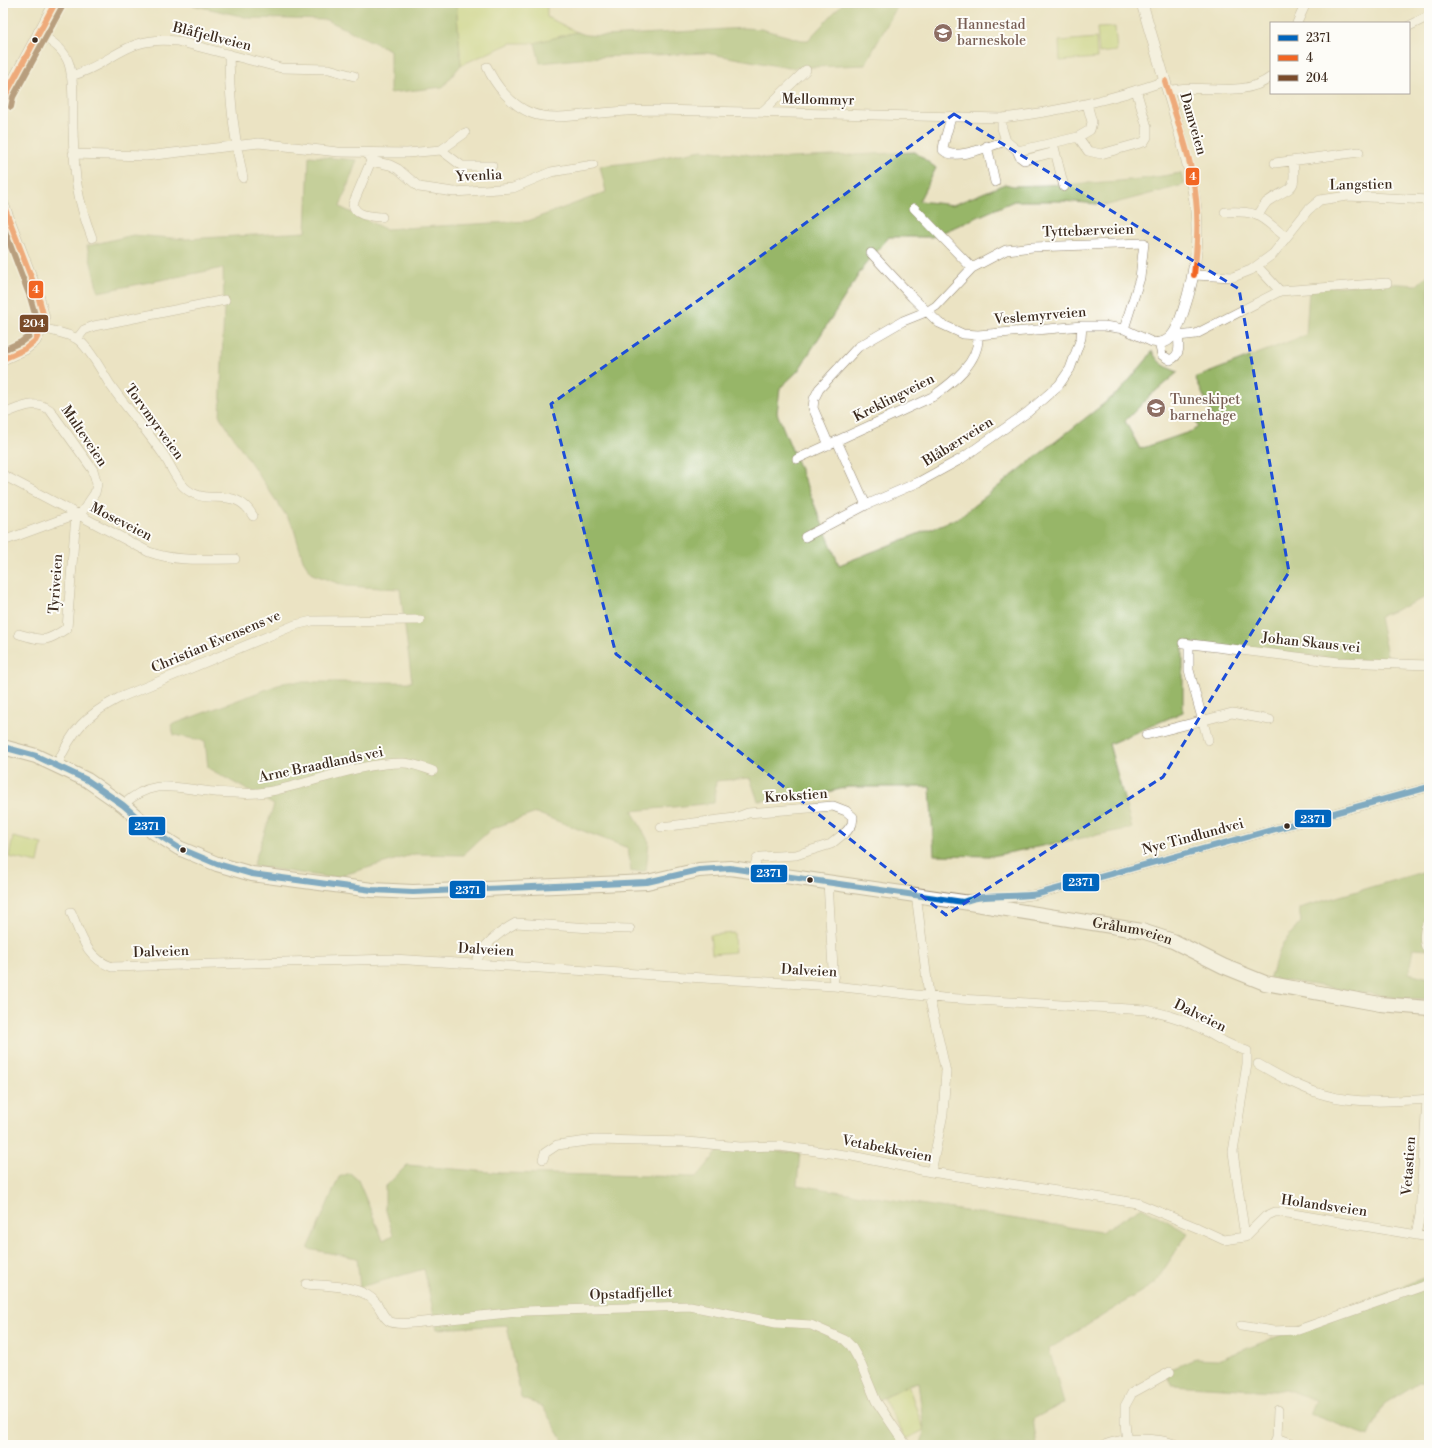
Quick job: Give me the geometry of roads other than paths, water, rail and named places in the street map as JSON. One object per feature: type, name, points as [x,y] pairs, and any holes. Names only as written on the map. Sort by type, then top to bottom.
[{"type":"main road","name":"Grålumveien","points":[[3,747],[26,752],[87,780],[123,805],[154,832],[179,848],[229,868],[260,876],[372,890],[439,892],[646,882],[715,868],[730,868],[963,902],[1151,934],[1173,941],[1248,977],[1276,986],[1380,1004],[1429,1008]]},
{"type":"street","points":[[3,105],[6,94],[38,32],[55,3]]},
{"type":"street","name":"Damveien","points":[[1142,3],[1167,86],[1189,166],[1196,198],[1198,238],[1194,275],[1178,331],[1178,349],[1172,359],[1167,359],[1162,355],[1158,343],[1168,340],[1178,331]]},
{"type":"street","points":[[1297,22],[1306,3]]},
{"type":"street","points":[[1410,26],[1429,16]]},
{"type":"street","points":[[38,32],[53,41],[69,64],[71,76],[73,154],[77,192],[81,211],[92,238]]},
{"type":"street","name":"Blåfjellveien","points":[[71,76],[86,72],[122,50],[136,44],[147,41],[162,40],[177,41],[281,68],[329,69],[354,76]]},
{"type":"street","points":[[229,54],[229,88],[236,144],[243,178]]},
{"type":"street","name":"Mellommyr","points":[[487,66],[502,91],[520,107],[531,113],[545,116],[638,110],[1002,118],[1042,114],[1087,104],[1136,90],[1167,86],[1179,88],[1246,88],[1258,85],[1270,78]]},
{"type":"street","points":[[762,112],[806,70]]},
{"type":"street","points":[[1078,137],[1088,151],[1101,154],[1144,142],[1147,137],[1147,127],[1136,90]]},
{"type":"street","points":[[1002,118],[1006,140],[1024,160],[1054,148],[1090,130],[1092,127],[1087,104]]},
{"type":"street","points":[[951,116],[949,127],[944,136],[942,150],[945,153],[962,155],[1006,140]]},
{"type":"street","points":[[441,150],[465,133]]},
{"type":"street","name":"Yvenlia","points":[[73,154],[146,156],[259,142],[369,157],[398,169],[419,187],[454,192],[513,188],[551,172],[593,165]]},
{"type":"street","points":[[987,146],[995,182]]},
{"type":"street","points":[[1054,148],[1064,187]]},
{"type":"street","name":"Yvenlia","points":[[369,157],[441,150],[462,166],[492,166]]},
{"type":"street","name":"Langstien","points":[[1276,163],[1359,152]]},
{"type":"street","points":[[369,157],[353,204],[359,213],[382,217]]},
{"type":"street","points":[[1258,215],[1266,203],[1290,190],[1294,185],[1295,177],[1293,161]]},
{"type":"street","name":"Langstien","points":[[1194,275],[1233,276],[1257,266],[1273,254],[1308,210],[1320,200],[1348,196],[1429,200]]},
{"type":"street","points":[[3,204],[8,234],[41,304],[44,318],[39,336],[30,345],[3,359]]},
{"type":"street","points":[[914,208],[972,268]]},
{"type":"street","points":[[1225,212],[1246,211],[1258,215],[1286,237]]},
{"type":"street","name":"Tyttebærveien","points":[[866,505],[814,408],[814,399],[819,389],[858,347],[903,321],[928,311],[936,306],[972,268],[992,256],[1014,249],[1144,243],[1140,278],[1124,329]]},
{"type":"street","points":[[871,253],[928,311]]},
{"type":"street","points":[[1257,266],[1280,291]]},
{"type":"street","points":[[1178,331],[1196,334],[1280,291],[1387,283]]},
{"type":"street","points":[[42,328],[77,339],[84,330],[94,326],[225,300]]},
{"type":"street","name":"Veslemyrveien","points":[[928,311],[939,323],[963,334],[978,336],[1082,326],[1104,326],[1124,329],[1152,342],[1158,343]]},
{"type":"street","name":"Blåbærveien","points":[[805,537],[866,505],[919,482],[961,459],[1028,412],[1059,385],[1070,369],[1081,338],[1082,326]]},
{"type":"street","name":"Kreklingveien","points":[[797,459],[932,397],[949,385],[962,373],[976,352],[978,336]]},
{"type":"street","name":"Torvmyrveien","points":[[77,339],[84,346],[116,393],[163,454],[185,488],[195,494],[206,497],[232,498],[241,501],[247,506],[253,516]]},
{"type":"street","name":"Multeveien","points":[[3,414],[34,404],[45,407],[55,417],[96,477],[97,484],[95,493],[86,507],[76,515],[3,541]]},
{"type":"street","name":"Moseveien","points":[[3,474],[76,515],[161,557],[182,559],[235,559]]},
{"type":"street","name":"Tyriveien","points":[[19,634],[42,641],[53,637],[67,628],[76,515]]},
{"type":"street","name":"Christian Evensens ve","points":[[57,765],[73,732],[86,718],[101,707],[119,698],[295,625],[312,621],[420,620]]},
{"type":"street","name":"Johan Skaus vei","points":[[1208,740],[1189,670],[1186,644],[1338,662],[1429,665]]},
{"type":"street","points":[[1146,735],[1232,713],[1270,720]]},
{"type":"street","name":"Arne Braadlands vei","points":[[123,805],[135,796],[152,787],[166,785],[215,792],[265,792],[362,768],[405,763],[433,771]]},
{"type":"street","name":"Nye Tindlundvei","points":[[963,902],[973,898],[1018,897],[1038,894],[1429,787]]},
{"type":"street","name":"Krokstien","points":[[661,827],[735,818],[748,813],[833,806],[851,814],[853,817],[852,824],[847,831],[831,844],[796,855],[761,857],[757,859],[753,871]]},
{"type":"street","points":[[828,882],[834,986]]},
{"type":"street","points":[[917,902],[929,996],[946,1072],[943,1114],[931,1172]]},
{"type":"street","name":"Dalveien","points":[[71,912],[81,935],[94,958],[112,967],[393,959],[834,986],[982,1001],[1146,1010],[1182,1020],[1202,1029],[1219,1040],[1247,1051],[1247,1064],[1233,1152],[1245,1237]]},
{"type":"street","points":[[1428,951],[1426,948],[1425,938],[1427,923],[1429,921]]},
{"type":"street","points":[[477,963],[477,958],[486,947],[516,923],[630,929]]},
{"type":"street","points":[[1258,1064],[1307,1089],[1326,1096],[1366,1100],[1428,1099]]},
{"type":"street","name":"Vetastien","points":[[1416,1235],[1420,1215],[1428,1099]]},
{"type":"street","name":"Vetabekkveien","points":[[543,1159],[545,1153],[557,1145],[568,1142],[594,1140],[680,1142],[740,1147],[780,1146],[852,1156],[931,1172],[1137,1203],[1224,1240],[1245,1237]]},
{"type":"street","name":"Holandsveien","points":[[1245,1237],[1266,1216],[1275,1212],[1429,1237]]},
{"type":"street","name":"Opstadfjellet","points":[[306,1284],[354,1290],[366,1294],[375,1300],[389,1321],[396,1323],[413,1323],[526,1311],[690,1306],[776,1322],[811,1325],[845,1340],[851,1346],[860,1362],[876,1401],[906,1445]]},
{"type":"street","points":[[1241,1326],[1273,1331],[1298,1330],[1429,1284]]},
{"type":"street","points":[[1127,1443],[1124,1422],[1125,1406],[1132,1393],[1170,1372]]},
{"type":"street","points":[[1278,1410],[1276,1441],[1296,1445]]},
{"type":"street","points":[[1104,1445],[1158,1439],[1177,1445]]},
{"type":"place","name":"Hannestad barneskole","points":[[943,33]]},
{"type":"place","name":"Tuneskipet barnehage","points":[[1156,408]]}]
